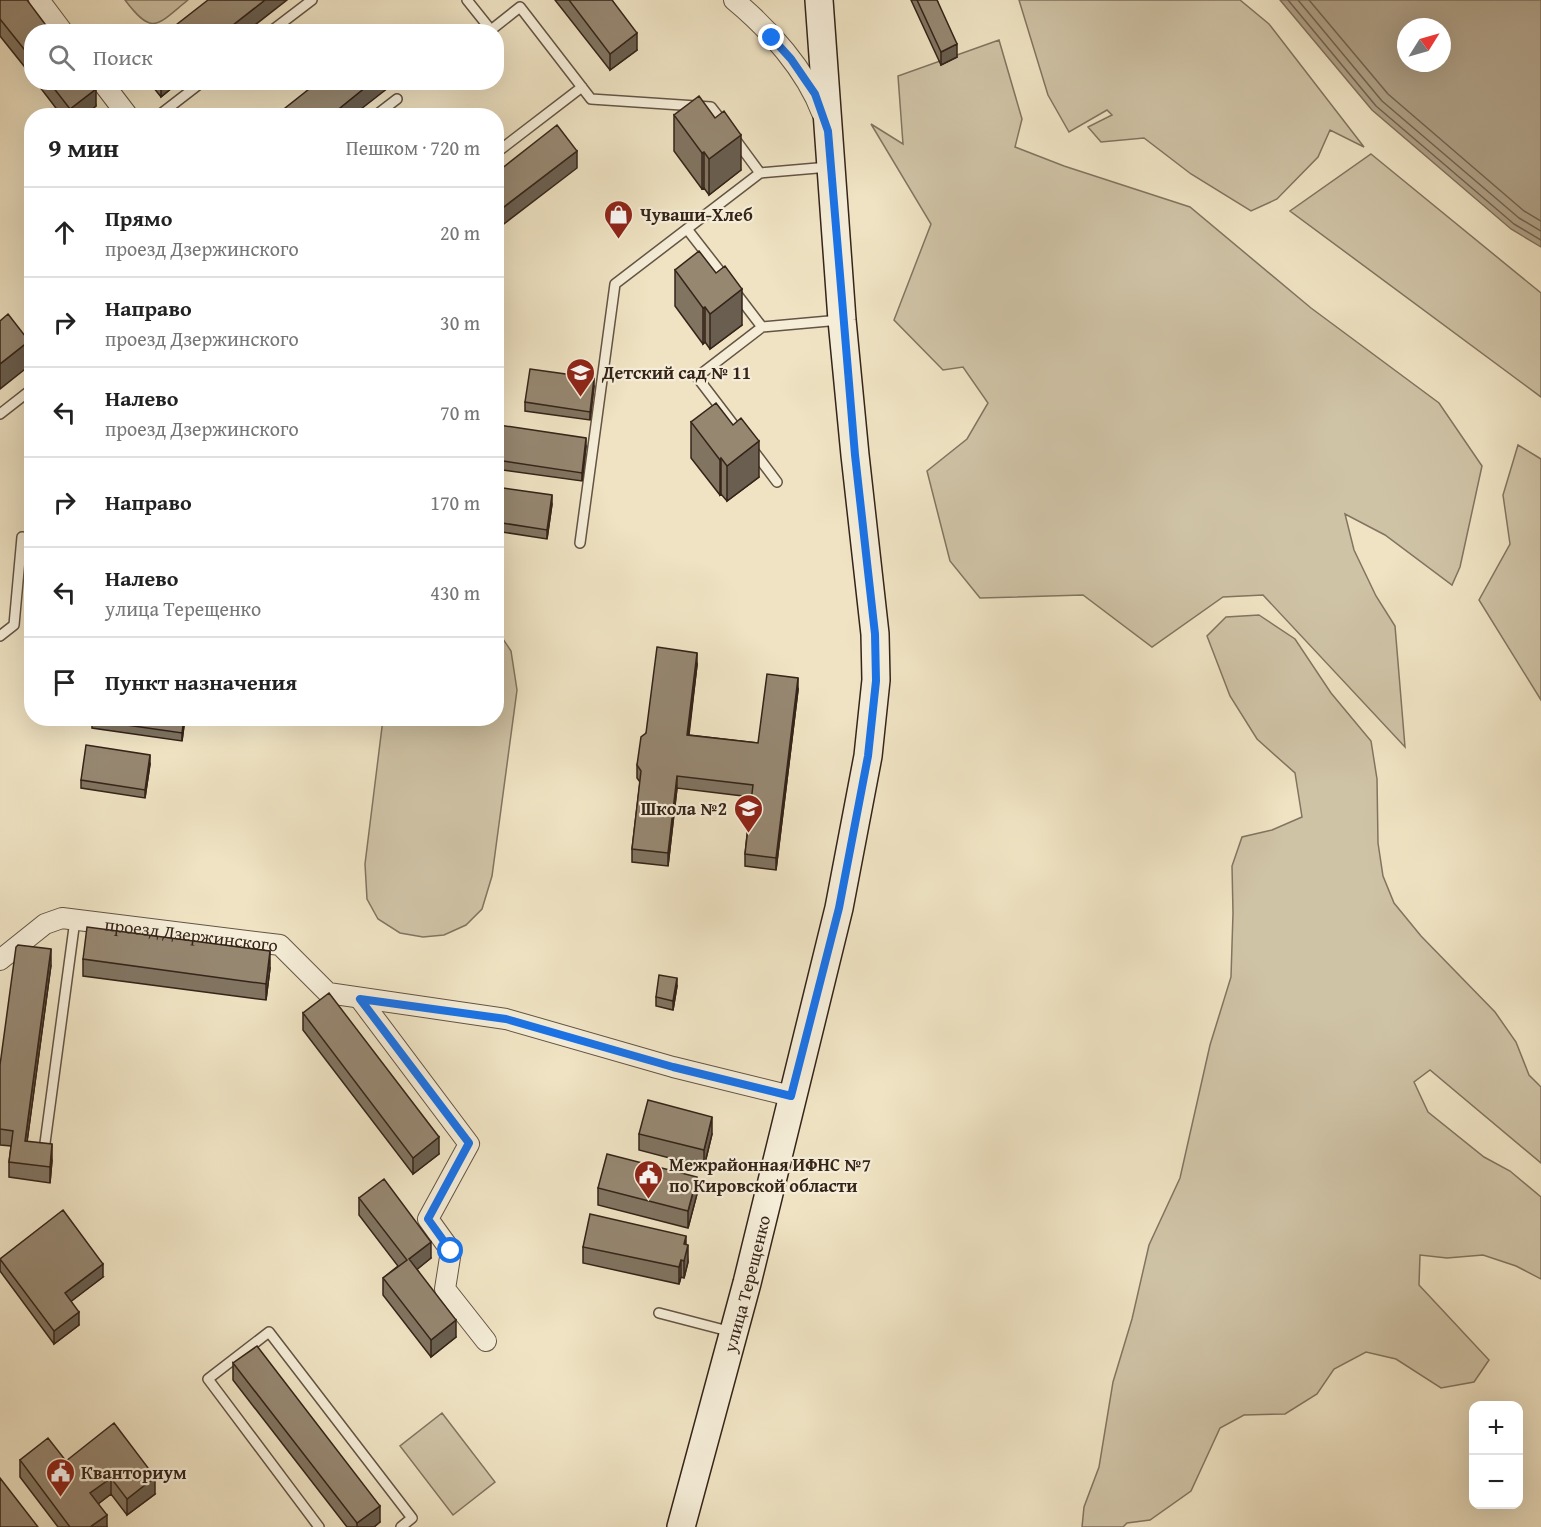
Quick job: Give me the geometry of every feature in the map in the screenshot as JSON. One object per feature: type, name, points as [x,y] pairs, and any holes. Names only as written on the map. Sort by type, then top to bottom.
[{"type":"street","points":[[39,0],[57,24]]},
{"type":"street","name":"улица Терещенко","points":[[681,1527],[734,1332],[839,908],[867,766],[876,681],[875,634],[842,320],[828,131],[815,94],[805,77],[772,38],[734,0]]},
{"type":"street","points":[[819,0],[828,131]]},
{"type":"street","points":[[108,90],[122,108]]},
{"type":"street","name":"проезд Дзержинского","points":[[0,960],[45,924],[62,918],[280,945],[328,993],[506,1019],[673,1067],[791,1096]]},
{"type":"street","points":[[360,999],[469,1143],[428,1219],[451,1251],[445,1288],[486,1341]]},
{"type":"lane","points":[[280,24],[312,0]]},
{"type":"lane","points":[[467,0],[486,24]]},
{"type":"lane","points":[[499,24],[520,7],[591,99],[711,107],[760,173]]},
{"type":"lane","points":[[504,147],[582,87]]},
{"type":"lane","points":[[169,108],[192,90]]},
{"type":"lane","points":[[385,108],[397,99]]},
{"type":"lane","points":[[580,543],[615,284],[760,173],[831,167]]},
{"type":"lane","points":[[687,229],[762,327]]},
{"type":"lane","points":[[777,482],[697,377],[762,327],[842,320]]},
{"type":"lane","points":[[0,414],[24,395]]},
{"type":"lane","points":[[0,636],[14,625],[22,537],[24,537]]},
{"type":"lane","points":[[45,1143],[75,920]]},
{"type":"lane","points":[[658,1313],[734,1332]]},
{"type":"lane","points":[[320,1527],[208,1379],[269,1332],[412,1518],[401,1527]]},
{"type":"shaded area","points":[[125,0],[188,0],[162,21],[149,23],[134,12]]},
{"type":"shaded area","points":[[1019,0],[1240,0],[1269,24],[1364,147],[1330,130],[1318,157],[1277,199],[1251,211],[1191,174],[1144,138],[1101,142],[1088,127],[1112,115],[1107,110],[1069,132],[1048,95]]},
{"type":"shaded area","points":[[999,40],[1022,119],[1015,147],[1064,166],[1190,207],[1311,308],[1439,403],[1482,466],[1460,567],[1452,585],[1385,535],[1345,514],[1354,550],[1376,596],[1395,626],[1405,747],[1263,595],[1223,597],[1152,647],[1083,595],[980,598],[950,561],[927,471],[967,439],[988,403],[963,367],[943,370],[894,320],[931,224],[871,124],[903,144],[898,76]]},
{"type":"shaded area","points":[[1371,154],[1541,293],[1541,397],[1290,211]]},
{"type":"shaded area","points":[[1518,445],[1541,459],[1541,700],[1479,600],[1510,544],[1503,495]]},
{"type":"shaded area","points":[[1259,615],[1295,639],[1331,693],[1371,741],[1377,779],[1378,843],[1383,876],[1394,903],[1421,936],[1495,1012],[1516,1042],[1529,1075],[1541,1087],[1541,1163],[1430,1070],[1414,1082],[1428,1112],[1484,1157],[1510,1171],[1541,1197],[1541,1279],[1516,1266],[1483,1255],[1447,1258],[1420,1255],[1419,1285],[1489,1360],[1474,1382],[1441,1388],[1396,1359],[1366,1352],[1334,1369],[1317,1394],[1285,1414],[1244,1415],[1220,1428],[1191,1491],[1150,1520],[1127,1523],[1123,1527],[1082,1527],[1084,1507],[1099,1467],[1113,1382],[1132,1319],[1149,1245],[1180,1178],[1210,1045],[1231,977],[1232,866],[1242,837],[1272,830],[1302,817],[1295,773],[1257,739],[1230,696],[1207,636],[1226,617]]},
{"type":"shaded area","points":[[504,640],[511,651],[517,690],[492,876],[482,909],[466,925],[444,935],[423,937],[400,933],[378,919],[367,899],[365,864],[382,726],[504,726]]},
{"type":"shaded area","points":[[442,1413],[495,1482],[453,1515],[400,1446]]},
{"type":"water","points":[[1280,0],[1541,0],[1541,247],[1511,229],[1372,110]]},
{"type":"building","points":[[0,0],[27,0],[45,24],[24,24],[24,49],[0,19]]},
{"type":"building","points":[[208,0],[265,0],[234,24],[177,24]]},
{"type":"building","points":[[569,0],[612,0],[637,33],[610,54]]},
{"type":"building","points":[[917,0],[937,0],[957,44],[941,52]]},
{"type":"building","points":[[55,90],[95,90],[71,108]]},
{"type":"building","points":[[308,90],[362,90],[340,108],[285,108]]},
{"type":"building","points":[[699,96],[715,118],[724,111],[741,135],[709,159],[674,115]]},
{"type":"building","points":[[557,125],[577,151],[504,207],[504,167]]},
{"type":"building","points":[[699,251],[716,273],[725,266],[742,289],[710,314],[675,270]]},
{"type":"building","points":[[8,314],[24,335],[24,345],[0,364],[0,321]]},
{"type":"building","points":[[530,369],[594,378],[590,412],[525,402]]},
{"type":"building","points":[[716,403],[733,425],[741,418],[759,441],[727,466],[691,422]]},
{"type":"building","points":[[504,426],[586,438],[582,473],[504,461]]},
{"type":"building","points":[[504,488],[552,495],[547,530],[504,523]]},
{"type":"building","points":[[657,647],[697,653],[687,735],[758,743],[767,674],[798,678],[776,858],[745,854],[753,785],[677,776],[668,853],[632,849],[641,771],[637,765],[641,737],[646,733]]},
{"type":"building","points":[[134,726],[183,726],[182,733]]},
{"type":"building","points":[[86,745],[150,755],[145,790],[81,780]]},
{"type":"building","points":[[87,927],[270,951],[266,984],[83,959]]},
{"type":"building","points":[[18,945],[51,949],[25,1141],[52,1144],[50,1167],[9,1162],[13,1131],[0,1129],[0,1065]]},
{"type":"building","points":[[659,975],[677,978],[673,1001],[656,997]]},
{"type":"building","points":[[329,993],[439,1137],[413,1158],[303,1013]]},
{"type":"building","points":[[648,1100],[712,1117],[704,1150],[639,1134]]},
{"type":"building","points":[[607,1154],[697,1177],[688,1211],[598,1188]]},
{"type":"building","points":[[384,1179],[431,1242],[409,1259],[456,1320],[431,1340],[383,1278],[407,1260],[359,1198]]},
{"type":"building","points":[[63,1210],[103,1264],[65,1293],[79,1312],[54,1331],[0,1259]]},
{"type":"building","points":[[590,1214],[686,1236],[684,1244],[688,1245],[684,1261],[681,1260],[679,1267],[583,1247]]},
{"type":"building","points":[[257,1346],[380,1506],[357,1523],[233,1363]]},
{"type":"building","points":[[114,1423],[155,1477],[127,1499],[111,1478],[90,1493],[107,1515],[90,1527],[70,1527],[20,1460],[48,1438],[66,1461]]},
{"type":"building","points":[[0,1478],[38,1527],[0,1527]]},
{"type":"place","name":"Чуваши-Хлеб","points":[[619,240]]},
{"type":"place","name":"Детский сад № 11","points":[[581,398]]},
{"type":"place","name":"Школа №2","points":[[748,834]]},
{"type":"place","name":"Межрайонная ИФНС №7 по Кировской области","points":[[648,1200]]},
{"type":"place","name":"Кванториум","points":[[60,1498]]},
{"type":"route","points":[[451,1251],[428,1219],[469,1143],[360,999],[506,1019],[673,1067],[791,1096],[815,1008],[839,908],[862,794],[876,681],[876,655],[842,320],[828,131],[815,94],[805,77],[772,38]]}]
